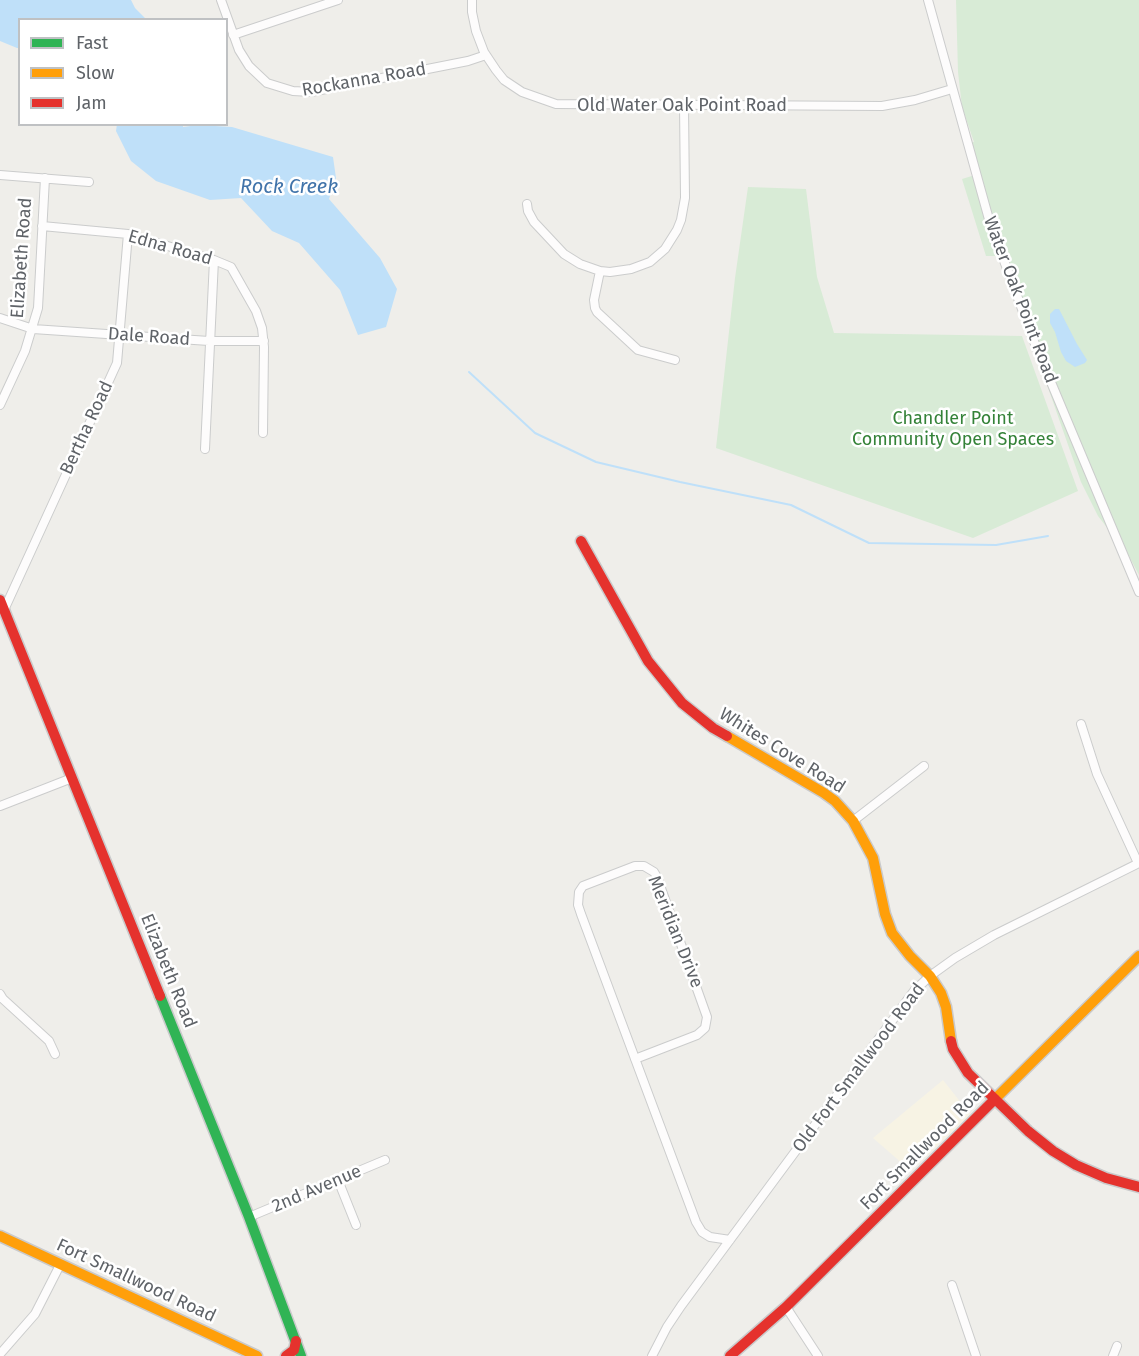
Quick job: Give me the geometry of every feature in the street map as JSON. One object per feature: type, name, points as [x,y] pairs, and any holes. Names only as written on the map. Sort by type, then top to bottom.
[{"type":"street","name":"Rockanna Road","points":[[221,0],[227,18]]},
{"type":"street","points":[[233,35],[338,0]]},
{"type":"street","name":"Old Water Oak Point Road","points":[[472,0],[473,22],[486,55],[504,80],[542,101],[567,105],[882,106],[915,100],[952,89]]},
{"type":"street","name":"Water Oak Point Road","points":[[928,0],[990,223],[1023,315],[1139,592]]},
{"type":"street","name":"Rockanna Road","points":[[228,20],[243,57],[254,72],[267,83],[292,92],[311,92],[365,82],[468,61],[486,55]]},
{"type":"street","points":[[527,204],[534,222],[564,255],[580,264],[600,271],[622,271],[650,262],[665,249],[681,220],[685,198],[684,105]]},
{"type":"street","points":[[0,175],[89,182]]},
{"type":"street","name":"Elizabeth Road","points":[[0,405],[33,329],[38,308],[45,178]]},
{"type":"street","name":"Edna Road","points":[[42,226],[128,234],[225,264],[235,273],[259,317],[264,341],[263,433]]},
{"type":"street","name":"Bertha Road","points":[[2,605],[117,363],[128,234]]},
{"type":"street","points":[[205,449],[214,260]]},
{"type":"street","points":[[600,271],[594,300],[597,312],[638,350],[675,360]]},
{"type":"street","name":"Dale Road","points":[[0,318],[33,329],[209,341],[264,341]]},
{"type":"street","name":"Whites Cove Road","points":[[580,541],[648,661],[682,703],[713,728],[825,793],[853,821],[873,858],[885,914],[892,933],[930,976],[944,1000],[951,1041],[957,1057],[995,1101],[1053,1151],[1076,1165],[1106,1178],[1139,1187]]},
{"type":"street","name":"Elizabeth Road","points":[[2,605],[249,1217],[301,1356]]},
{"type":"street","points":[[1081,724],[1097,774],[1138,863]]},
{"type":"street","points":[[853,821],[924,766]]},
{"type":"street","points":[[0,806],[72,778]]},
{"type":"street","name":"Old Fort Smallwood Road","points":[[652,1356],[667,1327],[914,992],[930,976],[955,958],[994,935],[1138,863]]},
{"type":"street","name":"Meridian Drive","points":[[635,1059],[697,1035],[705,1028],[707,1017],[657,877],[654,872],[644,866],[635,866],[589,883],[579,892],[577,899],[580,914],[696,1222],[702,1232],[710,1237],[730,1240]]},
{"type":"street","name":"Fort Smallwood Road","points":[[730,1356],[786,1307],[1139,956]]},
{"type":"street","points":[[0,994],[49,1041],[55,1054]]},
{"type":"street","name":"2nd Avenue","points":[[249,1217],[385,1160]]},
{"type":"street","points":[[338,1180],[356,1225]]},
{"type":"street","name":"Fort Smallwood Road","points":[[0,1236],[257,1356]]},
{"type":"street","points":[[0,1354],[35,1314],[60,1265]]},
{"type":"street","points":[[952,1285],[976,1356]]},
{"type":"street","points":[[786,1307],[818,1356]]},
{"type":"street","points":[[285,1356],[294,1350],[296,1340]]},
{"type":"street","points":[[1113,1356],[1118,1346]]},
{"type":"shaded area","points":[[943,1080],[970,1114],[911,1171],[873,1138]]},
{"type":"green space","points":[[956,0],[1139,0],[1139,575],[1129,556],[1098,516],[1081,482],[1002,256],[986,256],[962,179],[975,175],[968,143],[974,142],[962,107],[958,72]]},
{"type":"green space","name":"Chandler Point Community Open Spaces","points":[[748,187],[806,189],[817,277],[834,333],[1022,336],[1078,491],[973,538],[716,448],[735,278]]},
{"type":"water","points":[[0,0],[131,0],[145,18],[18,18],[18,48],[0,41]]},
{"type":"water","name":"Rock Creek","points":[[117,126],[232,127],[333,157],[336,178],[329,199],[380,258],[397,289],[386,327],[358,335],[340,290],[299,243],[272,231],[241,198],[210,200],[156,181],[131,161],[116,131]]},
{"type":"water","points":[[1055,309],[1059,309],[1087,360],[1085,363],[1075,367],[1066,361],[1061,352],[1050,323],[1050,314]]},
{"type":"waterway","points":[[469,372],[535,433],[596,462],[791,505],[869,543],[996,545],[1048,536]]},
{"type":"traffic: fast","points":[[160,996],[249,1217],[301,1356]]},
{"type":"traffic: slow","points":[[727,736],[824,793],[835,801],[853,821],[873,858],[885,914],[892,933],[930,976],[941,993],[946,1007],[951,1041]]},
{"type":"traffic: slow","points":[[995,1099],[1139,956]]},
{"type":"traffic: slow","points":[[0,1236],[257,1356]]},
{"type":"traffic: jam","points":[[581,541],[648,661],[682,703],[713,728],[727,736]]},
{"type":"traffic: jam","points":[[0,600],[160,996]]},
{"type":"traffic: jam","points":[[951,1041],[953,1049],[968,1073],[1028,1131],[1053,1151],[1076,1165],[1106,1178],[1139,1187]]},
{"type":"traffic: jam","points":[[730,1356],[786,1307],[995,1099]]},
{"type":"traffic: jam","points":[[286,1356],[294,1350],[296,1341]]}]
